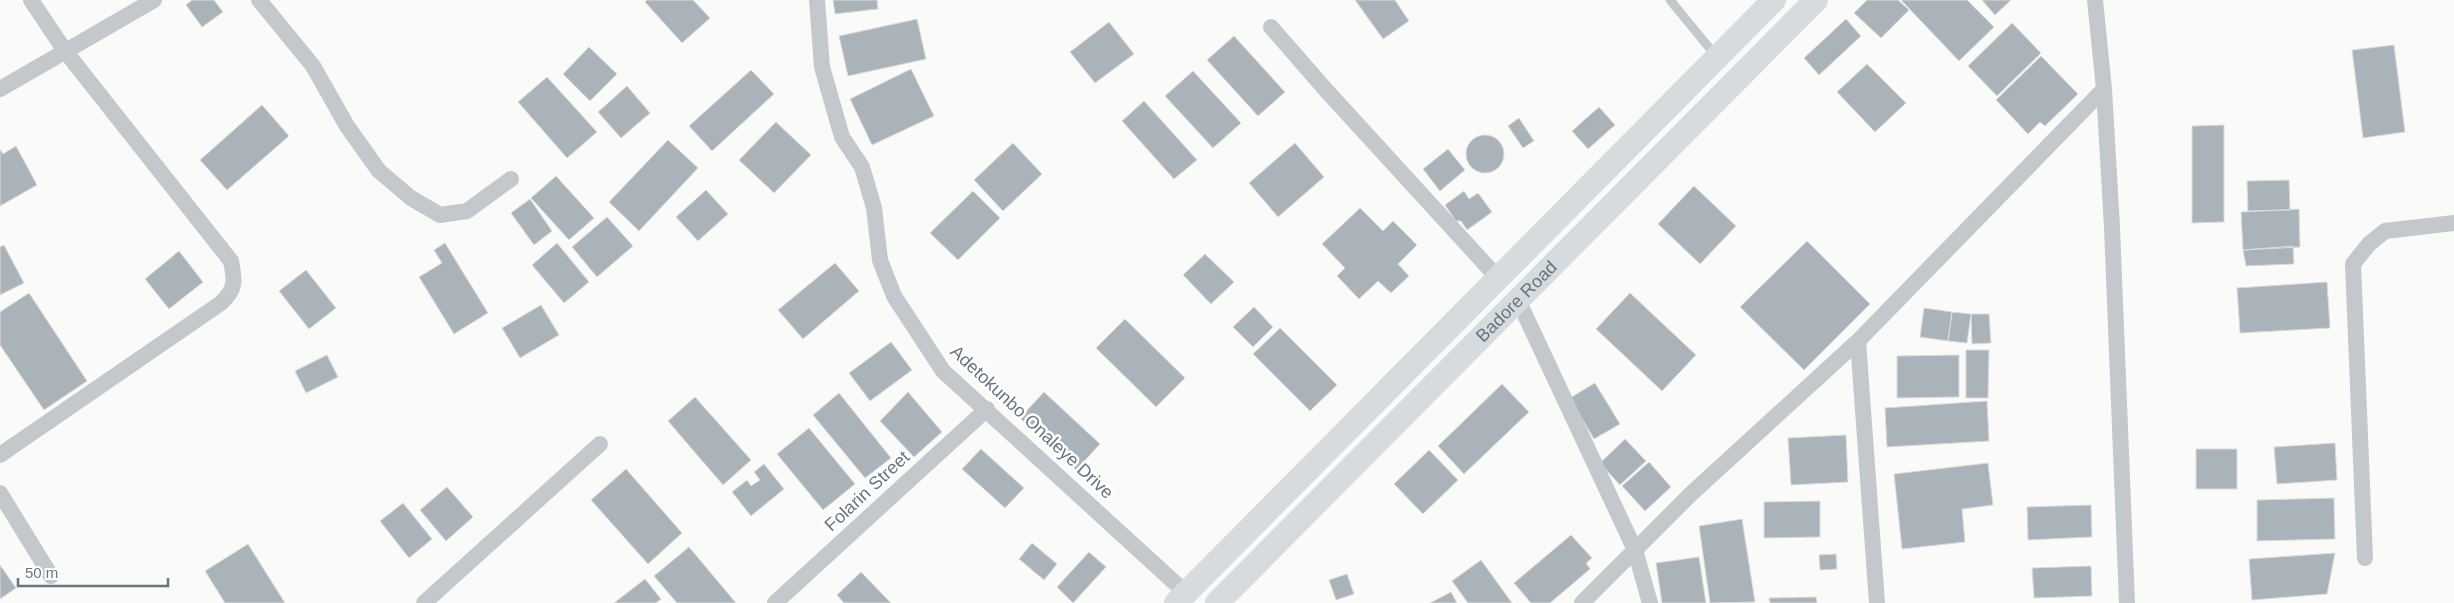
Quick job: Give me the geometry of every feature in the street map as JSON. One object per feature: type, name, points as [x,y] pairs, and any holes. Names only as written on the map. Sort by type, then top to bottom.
[{"type":"main road","name":"Badore Road","points":[[1181,598],[1716,56],[1774,0]]},
{"type":"main road","name":"Badore Road","points":[[1218,603],[1816,0]]},
{"type":"main road","points":[[1612,162],[1632,186]]},
{"type":"street","points":[[0,455],[221,303],[231,294],[235,278],[231,261],[65,51],[32,0]]},
{"type":"street","points":[[0,89],[154,0]]},
{"type":"street","points":[[259,0],[313,66],[347,126],[380,171],[411,198],[440,215],[467,211],[511,179]]},
{"type":"street","name":"Adetokunbo Onaleye Drive","points":[[817,0],[822,67],[842,137],[862,167],[874,208],[880,260],[891,287],[944,371],[986,409],[1181,598]]},
{"type":"street","points":[[2095,0],[2104,89],[2112,227],[2127,603]]},
{"type":"street","points":[[1271,27],[1324,89],[1498,277]]},
{"type":"street","points":[[1582,603],[1692,493],[1858,341],[2104,89]]},
{"type":"street","points":[[2365,558],[2353,264],[2369,244],[2385,230],[2454,223]]},
{"type":"street","points":[[1518,300],[1635,550],[1650,603]]},
{"type":"street","points":[[1858,341],[1876,603]]},
{"type":"street","name":"Folarin Street","points":[[775,603],[986,409]]},
{"type":"street","points":[[424,603],[600,444]]},
{"type":"street","points":[[0,493],[51,576]]},
{"type":"lane","points":[[1670,0],[1716,56]]},
{"type":"building","points":[[192,0],[214,0],[223,12],[202,27],[186,5]]},
{"type":"building","points":[[647,0],[693,0],[710,18],[682,43],[645,2]]},
{"type":"building","points":[[833,0],[877,0],[878,9],[835,14]]},
{"type":"building","points":[[1355,0],[1395,0],[1409,21],[1383,39]]},
{"type":"building","points":[[1867,0],[1898,0],[1909,10],[1881,38],[1854,13]]},
{"type":"building","points":[[1901,0],[1967,0],[1994,27],[1959,61]]},
{"type":"building","points":[[1982,0],[2011,0],[1995,15]]},
{"type":"building","points":[[917,19],[926,59],[848,76],[839,36]]},
{"type":"building","points":[[1846,19],[1861,36],[1819,75],[1804,58]]},
{"type":"building","points":[[1109,22],[1134,54],[1095,83],[1070,52]]},
{"type":"building","points":[[2012,23],[2041,53],[1997,96],[1968,66]]},
{"type":"building","points":[[1234,36],[1285,92],[1258,116],[1207,60]]},
{"type":"building","points":[[2394,45],[2405,132],[2363,138],[2352,50]]},
{"type":"building","points":[[589,47],[617,74],[590,101],[563,74]]},
{"type":"building","points":[[2041,56],[2078,94],[2045,126],[2040,122],[2028,134],[1996,100]]},
{"type":"building","points":[[1867,64],[1906,103],[1875,132],[1837,92]]},
{"type":"building","points":[[911,69],[934,116],[872,145],[850,99]]},
{"type":"building","points":[[751,70],[774,94],[712,151],[689,126]]},
{"type":"building","points":[[1193,71],[1241,123],[1213,148],[1165,96]]},
{"type":"building","points":[[547,77],[597,132],[567,158],[518,102]]},
{"type":"building","points":[[627,86],[650,113],[621,138],[598,112]]},
{"type":"building","points":[[1144,101],[1197,160],[1174,179],[1122,121]]},
{"type":"building","points":[[262,105],[289,136],[227,190],[200,160]]},
{"type":"building","points":[[1599,107],[1615,125],[1588,149],[1572,131]]},
{"type":"building","points":[[1519,118],[1534,141],[1523,148],[1508,126]]},
{"type":"building","points":[[776,122],[811,155],[774,193],[739,160]]},
{"type":"building","points":[[2224,125],[2224,222],[2192,223],[2192,126]]},
{"type":"building","points":[[1485,135],[1498,141],[1504,154],[1498,167],[1485,173],[1472,167],[1466,154],[1472,141]]},
{"type":"building","points":[[668,140],[698,168],[639,231],[609,202]]},
{"type":"building","points":[[1013,143],[1042,174],[1003,211],[974,180]]},
{"type":"building","points":[[1295,143],[1324,177],[1278,217],[1249,183]]},
{"type":"building","points":[[16,146],[37,185],[0,206],[0,149],[3,154]]},
{"type":"building","points":[[1448,149],[1465,170],[1440,191],[1423,169]]},
{"type":"building","points":[[556,176],[594,218],[569,240],[531,198]]},
{"type":"building","points":[[2289,180],[2290,210],[2248,211],[2247,181]]},
{"type":"building","points":[[1694,186],[1736,226],[1700,264],[1658,224]]},
{"type":"building","points":[[706,190],[728,214],[698,241],[676,217]]},
{"type":"building","points":[[973,191],[1000,218],[958,260],[930,233]]},
{"type":"building","points":[[1464,191],[1469,199],[1478,193],[1492,212],[1467,230],[1461,221],[1456,221],[1445,205]]},
{"type":"building","points":[[530,199],[552,231],[534,245],[511,213]]},
{"type":"building","points":[[1360,208],[1383,231],[1393,221],[1417,245],[1398,264],[1409,276],[1391,293],[1378,281],[1359,299],[1337,276],[1345,268],[1322,244]]},
{"type":"building","points":[[2299,209],[2300,247],[2243,250],[2241,212]]},
{"type":"building","points":[[607,217],[633,246],[597,277],[572,247]]},
{"type":"building","points":[[1807,241],[1870,304],[1804,370],[1740,307]]},
{"type":"building","points":[[445,243],[488,313],[454,334],[419,277],[442,263],[434,250]]},
{"type":"building","points":[[557,243],[589,282],[564,303],[532,265]]},
{"type":"building","points":[[4,245],[24,283],[0,295],[0,247]]},
{"type":"building","points":[[2293,246],[2294,264],[2246,266],[2243,250]]},
{"type":"building","points":[[179,251],[203,282],[169,309],[145,279]]},
{"type":"building","points":[[1205,254],[1234,282],[1211,304],[1183,275]]},
{"type":"building","points":[[835,263],[859,291],[803,339],[778,310]]},
{"type":"building","points":[[306,270],[336,308],[309,329],[279,291]]},
{"type":"building","points":[[2327,282],[2330,328],[2240,333],[2237,288]]},
{"type":"building","points":[[29,293],[87,381],[44,410],[0,345],[0,312]]},
{"type":"building","points":[[1630,293],[1696,355],[1662,391],[1596,329]]},
{"type":"building","points":[[541,305],[559,335],[520,358],[502,328]]},
{"type":"building","points":[[1254,307],[1273,327],[1253,347],[1233,327]]},
{"type":"building","points":[[1924,308],[1952,312],[1948,341],[1920,337]]},
{"type":"building","points":[[1952,312],[1971,314],[1967,343],[1948,341]]},
{"type":"building","points":[[1971,314],[1989,314],[1991,343],[1972,344]]},
{"type":"building","points":[[1125,319],[1185,378],[1156,407],[1096,348]]},
{"type":"building","points":[[1280,328],[1337,385],[1310,411],[1253,354]]},
{"type":"building","points":[[891,342],[912,370],[870,401],[849,373]]},
{"type":"building","points":[[1966,350],[1989,350],[1988,398],[1966,398]]},
{"type":"building","points":[[327,355],[338,377],[306,393],[295,371]]},
{"type":"building","points":[[1959,355],[1959,397],[1897,398],[1897,356]]},
{"type":"building","points":[[1595,383],[1620,424],[1594,439],[1570,398]]},
{"type":"building","points":[[1502,384],[1529,412],[1464,474],[1438,446]]},
{"type":"building","points":[[908,392],[942,432],[914,457],[880,421]]},
{"type":"building","points":[[1044,392],[1100,444],[1076,470],[1020,418]]},
{"type":"building","points":[[839,393],[891,458],[865,478],[813,415]]},
{"type":"building","points":[[695,397],[751,460],[723,485],[668,421]]},
{"type":"building","points":[[1987,401],[1989,441],[1887,447],[1885,408]]},
{"type":"building","points":[[809,428],[855,484],[823,510],[777,454]]},
{"type":"building","points":[[1846,435],[1848,482],[1791,485],[1788,438]]},
{"type":"building","points":[[1625,439],[1646,461],[1620,485],[1600,463]]},
{"type":"building","points":[[2335,443],[2337,480],[2277,484],[2274,447]]},
{"type":"building","points":[[981,449],[1024,488],[1005,508],[962,469]]},
{"type":"building","points":[[2196,449],[2237,449],[2237,489],[2196,489]]},
{"type":"building","points":[[1429,450],[1458,480],[1423,514],[1394,484]]},
{"type":"building","points":[[1649,462],[1671,487],[1645,511],[1622,486]]},
{"type":"building","points":[[1988,463],[1993,505],[1962,509],[1965,542],[1902,549],[1894,474]]},
{"type":"building","points":[[764,464],[784,489],[751,516],[732,492],[747,480],[751,486],[760,480],[754,472]]},
{"type":"building","points":[[626,469],[682,533],[648,564],[591,500]]},
{"type":"building","points":[[447,487],[473,517],[446,541],[420,510]]},
{"type":"building","points":[[2334,498],[2335,539],[2257,541],[2257,500]]},
{"type":"building","points":[[1820,501],[1820,537],[1764,538],[1764,502]]},
{"type":"building","points":[[403,503],[432,539],[409,558],[380,521]]},
{"type":"building","points":[[2091,505],[2092,537],[2028,540],[2027,507]]},
{"type":"building","points":[[1742,519],[1755,602],[1710,603],[1699,526]]},
{"type":"building","points":[[1571,535],[1592,558],[1586,563],[1590,569],[1550,603],[1531,603],[1514,583]]},
{"type":"building","points":[[1032,543],[1057,564],[1044,580],[1019,559]]},
{"type":"building","points":[[248,544],[285,603],[225,603],[205,571]]},
{"type":"building","points":[[689,547],[736,603],[677,603],[654,576]]},
{"type":"building","points":[[1089,552],[1106,567],[1073,603],[1057,587]]},
{"type":"building","points":[[2335,553],[2327,594],[2252,600],[2249,559]]},
{"type":"building","points":[[1836,554],[1837,569],[1820,570],[1819,555]]},
{"type":"building","points":[[1699,557],[1706,603],[1662,603],[1656,563]]},
{"type":"building","points":[[1481,560],[1512,603],[1468,603],[1452,581]]},
{"type":"building","points":[[0,565],[16,588],[0,599]]},
{"type":"building","points":[[2091,566],[2092,596],[2034,598],[2032,568]]},
{"type":"building","points":[[861,572],[891,603],[844,603],[837,595]]},
{"type":"building","points":[[1347,574],[1354,594],[1336,600],[1329,580]]},
{"type":"building","points":[[645,579],[661,599],[656,603],[614,603]]},
{"type":"building","points":[[1451,592],[1457,603],[1430,603]]},
{"type":"building","points":[[1816,597],[1817,603],[1770,603],[1769,598]]}]
